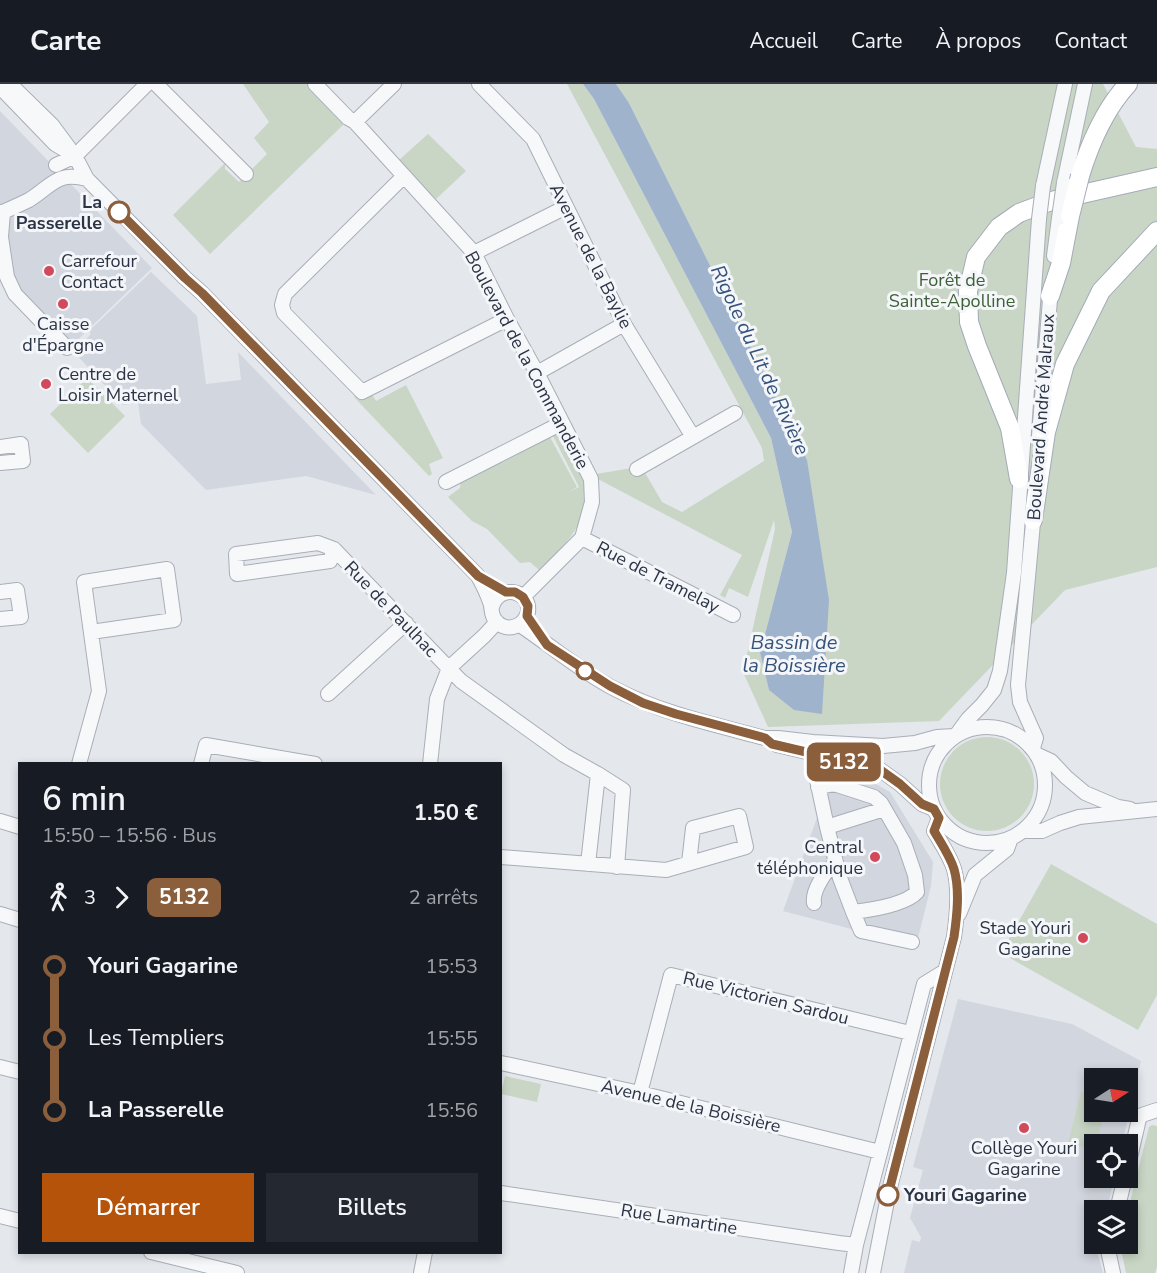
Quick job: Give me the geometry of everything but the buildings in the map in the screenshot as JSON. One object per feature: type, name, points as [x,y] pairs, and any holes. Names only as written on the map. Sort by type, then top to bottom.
[{"type":"main road","points":[[1050,296],[1061,263],[1064,217],[1072,180],[1108,112],[1128,84]]},
{"type":"main road","points":[[1020,478],[1010,428],[969,322],[968,291],[976,257],[999,227],[1019,213],[1050,201],[1157,177]]},
{"type":"main road","points":[[1033,520],[1046,432],[1065,364],[1101,291],[1157,231]]},
{"type":"street","points":[[10,84],[52,125],[75,156],[87,179],[202,293],[478,576],[492,607],[492,615],[497,622],[508,628],[523,620],[528,606],[523,597],[515,592],[506,592],[496,597],[492,607]]},
{"type":"street","points":[[67,348],[15,294],[7,277],[1,237],[2,212],[29,199],[46,186],[147,84]]},
{"type":"street","points":[[156,84],[246,174]]},
{"type":"street","name":"Boulevard de la Commanderie","points":[[315,84],[348,118],[355,122],[474,253],[591,479],[592,502],[582,538],[523,597]]},
{"type":"street","points":[[355,122],[394,84]]},
{"type":"street","name":"Avenue de la Baylie","points":[[479,84],[533,140],[624,324],[693,437]]},
{"type":"street","name":"Boulevard André Malraux","points":[[955,735],[994,690],[998,681],[1014,573],[1039,219],[1043,186],[1065,84]]},
{"type":"street","points":[[1072,180],[1085,84]]},
{"type":"street","points":[[0,87],[56,144],[75,156],[94,173],[148,228],[189,274],[202,293]]},
{"type":"street","points":[[56,144],[59,171]]},
{"type":"street","points":[[59,171],[87,179]]},
{"type":"street","points":[[404,176],[285,294],[282,305],[284,313],[362,392],[507,320]]},
{"type":"street","points":[[474,253],[566,207]]},
{"type":"street","name":"Boulevard André Malraux","points":[[1035,752],[1036,738],[1020,702],[1018,685],[1050,296]]},
{"type":"street","points":[[537,373],[624,324]]},
{"type":"street","points":[[637,469],[735,413]]},
{"type":"street","points":[[447,483],[562,423]]},
{"type":"street","points":[[0,447],[21,444],[23,461],[0,463]]},
{"type":"street","name":"Rue de Tramelay","points":[[582,538],[733,615]]},
{"type":"street","name":"Rue de Paulhac","points":[[334,549],[330,561],[237,574],[236,554],[318,543],[334,549],[460,681],[564,755],[623,790],[617,867]]},
{"type":"street","points":[[80,762],[99,691],[90,633],[84,582],[167,569],[174,620],[90,633]]},
{"type":"street","points":[[478,576],[506,592]]},
{"type":"street","points":[[0,592],[17,590],[21,617],[0,619]]},
{"type":"street","points":[[523,620],[547,645],[610,686],[643,703],[676,714],[765,738],[883,746],[915,743],[955,735],[976,727],[998,727],[1017,734],[1035,752],[1051,761],[1085,793],[1118,807],[1152,810]]},
{"type":"street","points":[[430,762],[437,699],[449,669],[497,622]]},
{"type":"street","points":[[328,694],[405,623]]},
{"type":"street","points":[[873,1273],[889,1191],[957,918],[954,870],[934,831],[936,814],[929,789],[931,769],[940,750],[955,735]]},
{"type":"street","points":[[765,738],[772,744],[879,769],[936,814],[950,830],[964,839],[980,843],[996,843],[1017,835],[1042,831],[1079,817],[1152,810]]},
{"type":"street","points":[[202,762],[206,745],[304,762]]},
{"type":"street","points":[[957,918],[975,875],[1008,849],[1017,835],[1037,815],[1045,796],[1045,774],[1035,752]]},
{"type":"street","points":[[816,755],[814,766],[836,864],[861,931],[912,942]]},
{"type":"street","points":[[588,864],[598,774]]},
{"type":"street","points":[[818,787],[834,784],[874,797],[884,809],[904,843],[915,874],[916,892],[912,898],[874,909],[853,912]]},
{"type":"street","points":[[827,827],[884,809]]},
{"type":"street","points":[[502,857],[666,870],[746,847],[739,816],[693,828],[689,863]]},
{"type":"street","points":[[0,821],[18,826]]},
{"type":"street","points":[[814,903],[813,897],[826,872],[836,864]]},
{"type":"street","points":[[0,914],[18,919]]},
{"type":"street","points":[[851,1273],[856,1245],[924,984],[945,971]]},
{"type":"street","name":"Rue Victorien Sardou","points":[[640,1093],[671,975],[910,1033]]},
{"type":"street","name":"Avenue de la Boissière","points":[[502,1063],[640,1093],[880,1152]]},
{"type":"street","points":[[0,1067],[18,1072]]},
{"type":"street","points":[[1135,1134],[1142,1115],[1157,1110]]},
{"type":"street","name":"Rue Lamartine","points":[[502,1193],[856,1245]]},
{"type":"street","points":[[0,1216],[18,1220]]},
{"type":"street","points":[[159,1254],[237,1273]]},
{"type":"street","points":[[421,1273],[426,1254]]},
{"type":"street","points":[[1109,1254],[1113,1273]]},
{"type":"shaded area","points":[[0,111],[152,268],[67,350],[20,299],[0,245]]},
{"type":"shaded area","points":[[151,272],[197,316],[206,384],[241,380],[238,352],[376,495],[306,476],[206,490],[141,424],[138,403],[123,405],[74,352],[91,334],[89,331]]},
{"type":"shaded area","points":[[835,769],[858,774],[890,792],[933,862],[931,886],[916,946],[783,911]]},
{"type":"shaded area","name":"Collège Youri Gagarine","points":[[958,999],[1072,1024],[1141,1061],[1138,1074],[1138,1068],[1084,1068],[1084,1122],[1127,1122],[1124,1134],[1084,1134],[1084,1188],[1112,1188],[1109,1200],[1084,1200],[1084,1254],[1098,1254],[1103,1273],[904,1273],[912,1240],[920,1242],[921,1237],[910,1218],[923,1170],[913,1167]]},
{"type":"green space","points":[[243,84],[311,84],[345,121],[210,254],[173,215],[225,163],[225,169],[239,182],[267,154],[254,138],[269,122]]},
{"type":"green space","name":"Forêt de Sainte-Apolline","points":[[567,84],[583,84],[594,99],[771,438],[792,532],[760,653],[769,690],[807,460],[629,103],[616,84],[1103,84],[1136,147],[1157,149],[1157,567],[1065,590],[939,721],[768,727],[743,672],[775,529],[774,520],[748,597],[729,588],[725,598],[720,595],[742,555],[596,478],[596,474],[632,468],[644,471],[662,502],[682,512],[764,461],[762,448]]},
{"type":"green space","points":[[428,134],[466,171],[436,199],[399,160]]},
{"type":"green space","points":[[87,378],[125,416],[88,453],[50,414]]},
{"type":"green space","points":[[406,385],[443,458],[429,464],[432,474],[429,476],[354,397],[370,391],[376,401]]},
{"type":"green space","points":[[556,432],[564,436],[582,475],[586,492],[585,506],[574,533],[539,570],[530,562],[520,563],[487,529],[472,521],[448,497],[460,488],[461,479],[499,459],[502,463],[550,437],[577,487],[569,492],[579,487],[552,434]]},
{"type":"green space","points":[[987,737],[1005,740],[1020,751],[1031,766],[1034,784],[1031,802],[1020,817],[1005,828],[987,831],[969,828],[954,817],[943,802],[940,784],[943,766],[954,751],[969,740]]},
{"type":"green space","name":"Stade Youri Gagarine","points":[[1051,864],[1157,924],[1157,995],[1138,1030],[1001,953]]},
{"type":"green space","points":[[505,1076],[541,1084],[537,1102],[502,1094]]},
{"type":"green space","points":[[1081,1092],[1084,1093],[1084,1122],[1102,1122],[1099,1134],[1084,1134],[1084,1147],[1068,1143]]},
{"type":"green space","points":[[1157,1126],[1157,1267],[1155,1273],[1126,1273],[1122,1254],[1138,1254],[1138,1200],[1131,1200],[1134,1188],[1138,1188],[1138,1170],[1149,1127]]},
{"type":"water","name":"Bassin de la Boissière","points":[[583,84],[616,84],[629,103],[807,460],[829,600],[822,714],[794,710],[769,690],[760,653],[792,532],[771,438],[594,99]]},
{"type":"bus line","name":"5132","points":[[119,212],[202,293],[478,576],[506,592],[515,592],[523,597],[528,606],[527,616],[547,645],[591,675],[643,703],[765,738],[772,744],[879,769],[922,804],[934,809],[939,818],[934,831],[954,870],[957,918],[888,1195]]},
{"type":"place","name":"La Passerelle","points":[[119,212]]},
{"type":"place","name":"Carrefour Contact","points":[[49,271]]},
{"type":"place","name":"Caisse d'Épargne","points":[[63,304]]},
{"type":"place","name":"Centre de Loisir Maternel","points":[[46,384]]},
{"type":"place","name":"Central téléphonique","points":[[875,857]]},
{"type":"place","name":"Stade Youri Gagarine","points":[[1083,938]]},
{"type":"place","name":"Collège Youri Gagarine","points":[[1024,1128]]},
{"type":"place","name":"Youri Gagarine","points":[[888,1195]]},
{"type":"water label","name":"Rigole du Lit de Rivière","points":[[760,360]]}]
